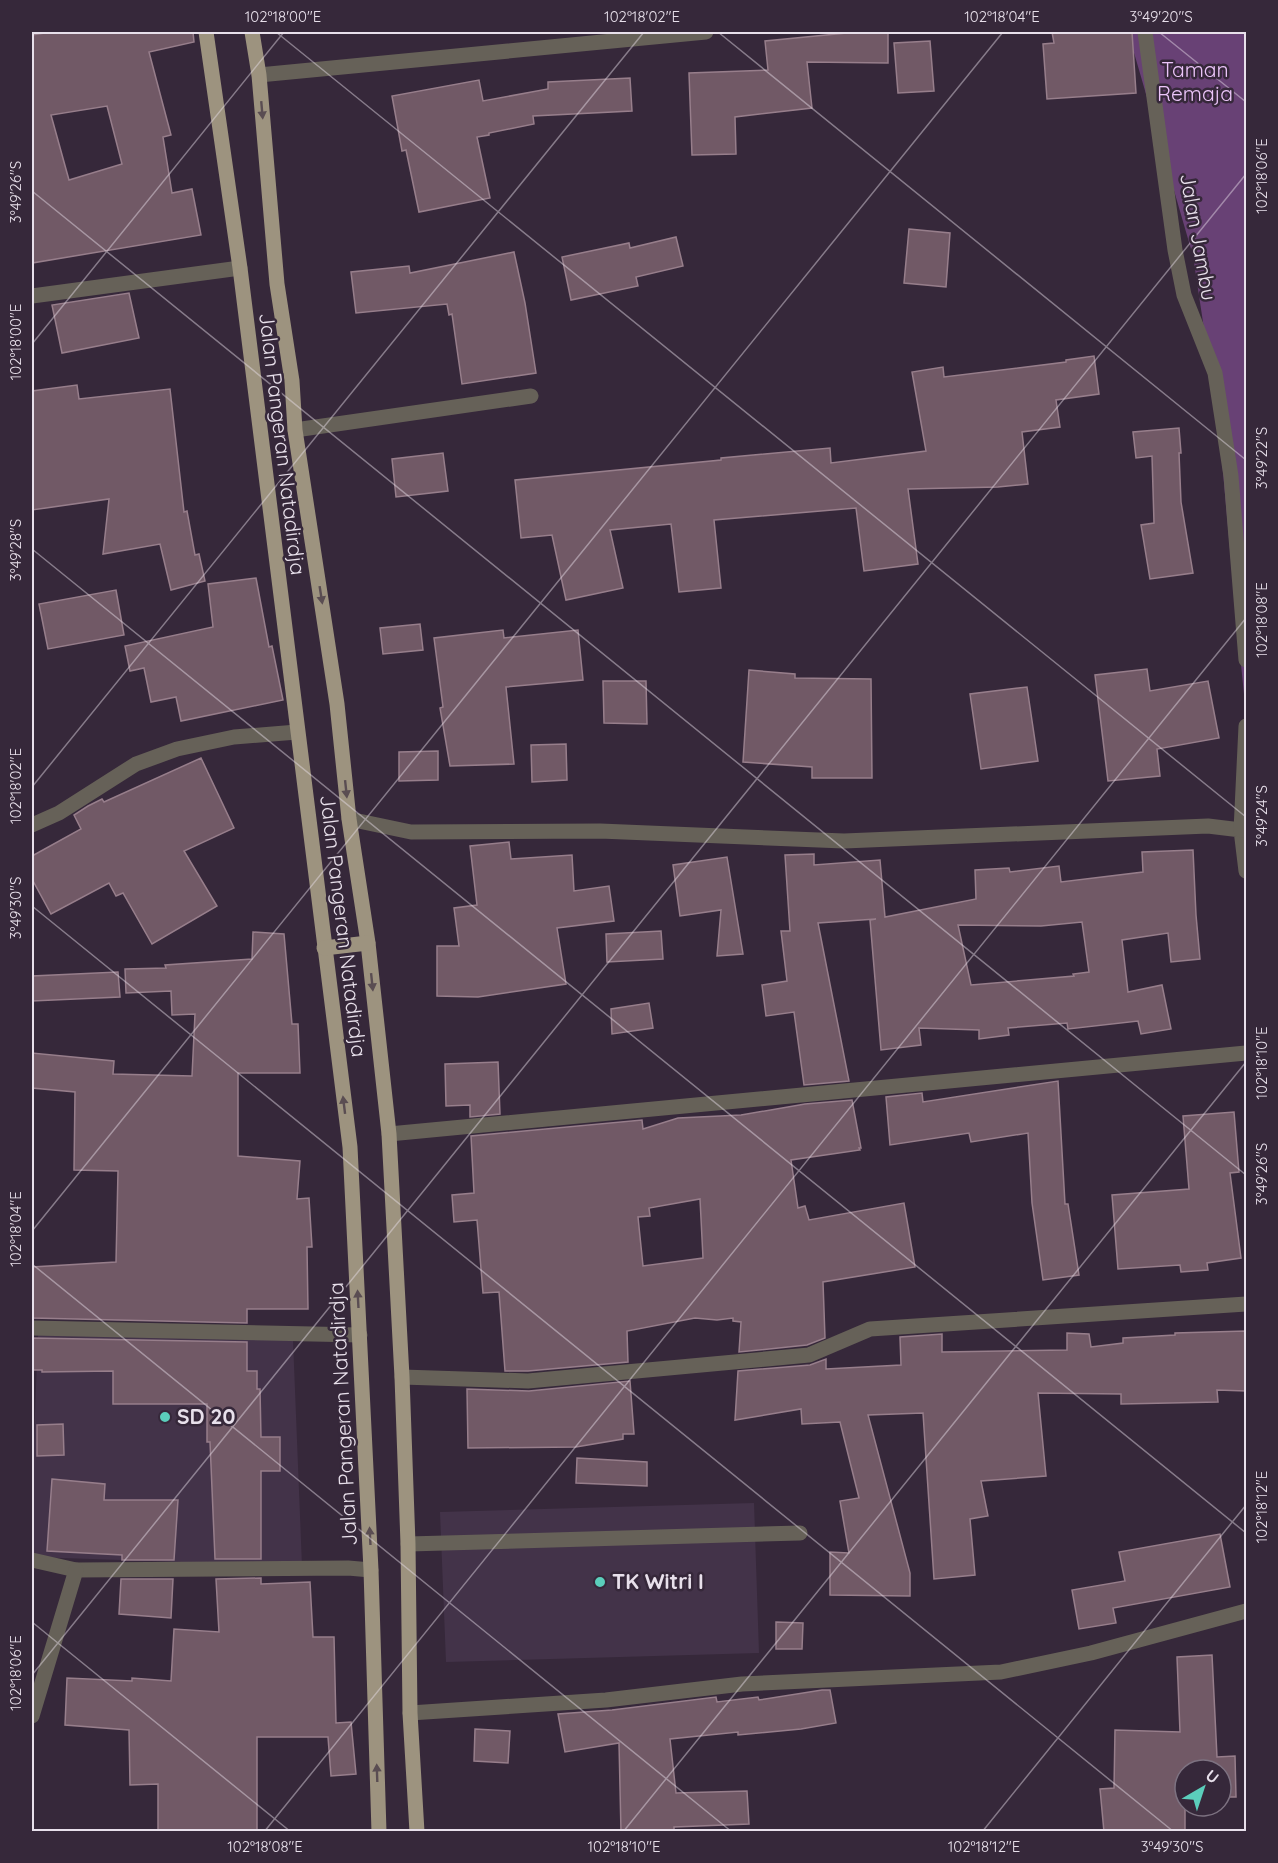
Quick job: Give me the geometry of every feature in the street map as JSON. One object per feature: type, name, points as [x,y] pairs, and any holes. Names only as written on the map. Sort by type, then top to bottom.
[{"type":"main road","name":"Jalan Pangeran Natadirdja","points":[[206,32],[240,268],[350,1147],[371,1570],[379,1832]]},
{"type":"main road","name":"Jalan Pangeran Natadirdja","points":[[252,32],[259,75],[277,284],[292,381],[295,430],[337,704],[349,819],[368,943],[389,1134],[402,1377],[408,1544],[410,1713],[417,1832]]},
{"type":"main road","points":[[324,948],[368,943]]},
{"type":"street","points":[[259,75],[706,32]]},
{"type":"street","name":"Jalan Jambu","points":[[1145,32],[1175,250],[1184,295],[1215,373],[1230,464],[1246,660]]},
{"type":"street","points":[[32,296],[240,268]]},
{"type":"street","points":[[295,430],[531,396]]},
{"type":"street","points":[[1246,726],[1241,830],[1246,871]]},
{"type":"street","points":[[32,825],[59,813],[136,764],[177,749],[234,737],[297,732]]},
{"type":"street","points":[[349,819],[411,832],[600,831],[844,840],[1208,826],[1224,826],[1241,830]]},
{"type":"street","points":[[389,1134],[1246,1053]]},
{"type":"street","points":[[402,1377],[528,1381],[809,1355],[870,1329],[1246,1304]]},
{"type":"street","points":[[32,1328],[360,1335]]},
{"type":"street","points":[[408,1544],[800,1533]]},
{"type":"street","points":[[32,1560],[76,1570],[348,1568],[371,1570]]},
{"type":"street","points":[[32,1716],[76,1570]]},
{"type":"street","points":[[410,1713],[606,1700],[742,1684],[1001,1672],[1091,1653],[1246,1611]]},
{"type":"shaded area","name":"SD 20","points":[[38,1334],[293,1340],[302,1566],[32,1557]]},
{"type":"shaded area","name":"TK Witri I","points":[[754,1503],[759,1653],[446,1662],[440,1512]]},
{"type":"green space","name":"Taman Remaja","points":[[1128,32],[1246,32],[1246,714],[1219,428],[1193,256]]},
{"type":"building","points":[[51,32],[193,32],[194,42],[149,52],[171,135],[163,137],[172,193],[192,189],[201,235],[32,263],[32,35]],"holes":[[[107,106],[122,164],[69,180],[51,115]]]},
{"type":"building","points":[[857,32],[888,32],[888,63],[807,62],[812,108],[735,117],[736,154],[692,155],[689,73],[768,70],[765,41]]},
{"type":"building","points":[[1052,32],[1132,32],[1136,93],[1047,99],[1043,44],[1054,43]]},
{"type":"building","points":[[930,41],[934,91],[898,93],[894,43]]},
{"type":"building","points":[[630,78],[632,111],[533,116],[534,124],[477,137],[490,198],[419,212],[406,150],[402,151],[392,96],[479,80],[483,101],[548,89],[548,82]]},
{"type":"building","points":[[909,229],[950,233],[946,287],[904,283]]},
{"type":"building","points":[[676,237],[683,266],[636,277],[638,286],[571,300],[562,257],[629,243],[630,248]]},
{"type":"building","points":[[514,252],[536,373],[462,384],[452,314],[449,315],[447,304],[356,313],[351,272],[409,266],[410,273]]},
{"type":"building","points":[[129,293],[139,338],[62,353],[52,305]]},
{"type":"building","points":[[1094,356],[1099,394],[1056,400],[1060,427],[1022,432],[1028,484],[908,489],[918,564],[864,571],[856,508],[714,520],[721,588],[679,592],[671,524],[610,530],[623,588],[566,600],[552,535],[521,538],[515,480],[830,448],[831,463],[926,451],[912,372],[943,367],[944,377],[1066,362],[1066,360]]},
{"type":"building","points":[[77,385],[79,399],[170,389],[184,512],[187,511],[195,555],[199,554],[205,581],[171,590],[160,544],[103,554],[109,499],[32,510],[32,391]]},
{"type":"building","points":[[1179,428],[1181,502],[1193,573],[1150,579],[1141,525],[1154,523],[1152,456],[1136,458],[1133,432]]},
{"type":"building","points":[[443,453],[448,491],[396,497],[392,459]]},
{"type":"building","points":[[256,578],[269,647],[272,646],[283,700],[181,721],[176,697],[151,702],[144,668],[130,671],[125,646],[213,627],[208,584]]},
{"type":"building","points":[[116,590],[124,635],[48,649],[39,604]]},
{"type":"building","points":[[420,624],[423,650],[383,654],[380,628]]},
{"type":"building","points":[[503,630],[504,638],[578,630],[583,680],[506,687],[514,764],[450,766],[440,708],[443,707],[434,638]]},
{"type":"building","points":[[1147,669],[1150,691],[1208,681],[1219,738],[1157,749],[1160,776],[1108,781],[1095,675]]},
{"type":"building","points":[[749,670],[795,674],[795,678],[871,679],[872,778],[812,778],[812,767],[743,762]]},
{"type":"building","points":[[603,681],[646,681],[647,724],[604,723]]},
{"type":"building","points":[[1027,687],[1038,761],[981,769],[970,694]]},
{"type":"building","points":[[566,744],[567,780],[532,782],[531,745]]},
{"type":"building","points":[[438,751],[438,780],[399,781],[399,752]]},
{"type":"building","points":[[201,758],[234,828],[184,851],[217,906],[152,944],[123,893],[116,896],[109,883],[51,914],[32,879],[32,856],[81,829],[74,815],[88,806],[102,799],[104,802]]},
{"type":"building","points":[[509,842],[511,859],[572,855],[574,891],[609,886],[614,921],[557,928],[566,984],[478,997],[437,996],[437,946],[459,946],[454,908],[477,905],[470,846]]},
{"type":"building","points":[[1193,850],[1200,959],[1171,962],[1168,933],[1122,940],[1128,992],[1162,985],[1171,1029],[1141,1034],[1138,1021],[1068,1029],[1067,1023],[1008,1028],[1009,1035],[979,1039],[979,1030],[919,1028],[921,1045],[881,1050],[870,920],[876,919],[818,923],[849,1081],[804,1085],[794,1012],[766,1016],[762,985],[787,981],[781,931],[790,931],[785,855],[814,854],[814,865],[880,860],[885,917],[976,899],[975,870],[1009,868],[1010,872],[1059,866],[1061,882],[1143,872],[1142,852]],"holes":[[[1082,922],[1089,972],[1073,974],[1074,976],[971,985],[958,925],[1041,926]]]},
{"type":"building","points":[[727,857],[743,954],[717,956],[721,910],[680,916],[673,865]]},
{"type":"building","points":[[661,931],[663,959],[607,962],[606,934]]},
{"type":"building","points":[[253,932],[284,934],[292,1024],[298,1024],[300,1073],[238,1073],[238,1156],[300,1161],[297,1199],[309,1198],[312,1247],[307,1247],[308,1309],[247,1309],[247,1323],[32,1318],[32,1267],[116,1262],[118,1171],[74,1170],[75,1092],[32,1088],[32,1053],[114,1061],[113,1074],[192,1076],[195,1014],[172,1015],[171,991],[126,993],[125,969],[166,968],[165,965],[252,959]]},
{"type":"building","points":[[118,972],[120,997],[32,1001],[32,976]]},
{"type":"building","points":[[649,1003],[653,1028],[612,1034],[611,1009]]},
{"type":"building","points":[[498,1062],[500,1114],[470,1117],[470,1105],[446,1106],[445,1064]]},
{"type":"building","points":[[1058,1081],[1065,1204],[1068,1204],[1079,1275],[1043,1280],[1032,1203],[1028,1133],[971,1142],[969,1133],[890,1145],[886,1097],[922,1093],[923,1102]]},
{"type":"building","points":[[852,1100],[861,1148],[860,1150],[791,1160],[798,1208],[805,1206],[809,1220],[904,1203],[915,1267],[823,1282],[825,1338],[807,1345],[739,1352],[741,1322],[733,1321],[733,1318],[717,1320],[695,1318],[627,1331],[628,1362],[505,1371],[499,1292],[483,1293],[477,1220],[454,1222],[452,1195],[474,1193],[471,1136],[642,1120],[643,1129],[678,1118],[741,1115],[805,1104]],"holes":[[[700,1199],[703,1258],[643,1266],[638,1217],[650,1216],[649,1208]]]},
{"type":"building","points":[[1234,1112],[1239,1172],[1230,1173],[1241,1258],[1207,1263],[1208,1270],[1181,1272],[1180,1265],[1118,1269],[1112,1195],[1189,1189],[1183,1116]]},
{"type":"building","points":[[1246,1331],[1246,1391],[1217,1390],[1218,1402],[1121,1404],[1121,1394],[1038,1393],[1046,1476],[981,1481],[988,1516],[970,1519],[975,1575],[934,1579],[923,1413],[868,1415],[910,1573],[910,1596],[830,1595],[830,1552],[849,1553],[840,1501],[859,1498],[840,1422],[802,1424],[801,1409],[735,1420],[738,1371],[810,1365],[826,1359],[826,1369],[901,1365],[900,1337],[942,1334],[942,1352],[1067,1350],[1067,1333],[1089,1334],[1091,1347],[1123,1343],[1123,1338],[1175,1335],[1175,1333]]},
{"type":"building","points":[[32,1338],[247,1342],[247,1371],[257,1371],[257,1389],[260,1389],[261,1437],[280,1437],[280,1471],[261,1471],[261,1559],[215,1559],[210,1442],[207,1442],[207,1404],[113,1404],[113,1371],[42,1372],[42,1370],[32,1370]]},
{"type":"building","points":[[630,1381],[634,1434],[623,1434],[623,1439],[576,1447],[468,1448],[467,1389],[529,1391]]},
{"type":"building","points":[[63,1424],[64,1455],[37,1456],[37,1425]]},
{"type":"building","points":[[577,1458],[647,1462],[647,1486],[576,1483]]},
{"type":"building","points":[[52,1479],[105,1484],[104,1500],[178,1500],[174,1560],[122,1560],[122,1555],[47,1551]]},
{"type":"building","points":[[1220,1534],[1230,1587],[1113,1608],[1116,1623],[1079,1629],[1072,1590],[1125,1581],[1119,1552]]},
{"type":"building","points":[[261,1578],[261,1584],[310,1582],[313,1637],[334,1637],[336,1723],[351,1722],[356,1774],[331,1776],[328,1737],[257,1737],[257,1832],[158,1832],[158,1784],[130,1785],[129,1730],[65,1725],[67,1678],[132,1681],[132,1678],[171,1681],[174,1629],[219,1632],[216,1579]]},
{"type":"building","points":[[121,1579],[173,1579],[171,1618],[119,1614]]},
{"type":"building","points":[[776,1622],[803,1623],[802,1649],[776,1649]]},
{"type":"building","points":[[1212,1655],[1217,1757],[1235,1756],[1236,1797],[1233,1797],[1233,1758],[1173,1758],[1173,1818],[1185,1818],[1185,1832],[1104,1832],[1100,1789],[1114,1788],[1115,1730],[1180,1732],[1177,1657]]},
{"type":"building","points":[[830,1690],[836,1723],[801,1729],[738,1735],[738,1732],[670,1739],[676,1793],[747,1791],[749,1824],[674,1827],[674,1832],[621,1832],[619,1743],[565,1752],[558,1714],[716,1697],[717,1702],[758,1697],[759,1700]]},
{"type":"building","points":[[475,1729],[510,1731],[508,1763],[474,1761]]},
{"type":"place","name":"SD 20","points":[[165,1417]]},
{"type":"place","name":"TK Witri I","points":[[600,1582]]}]
